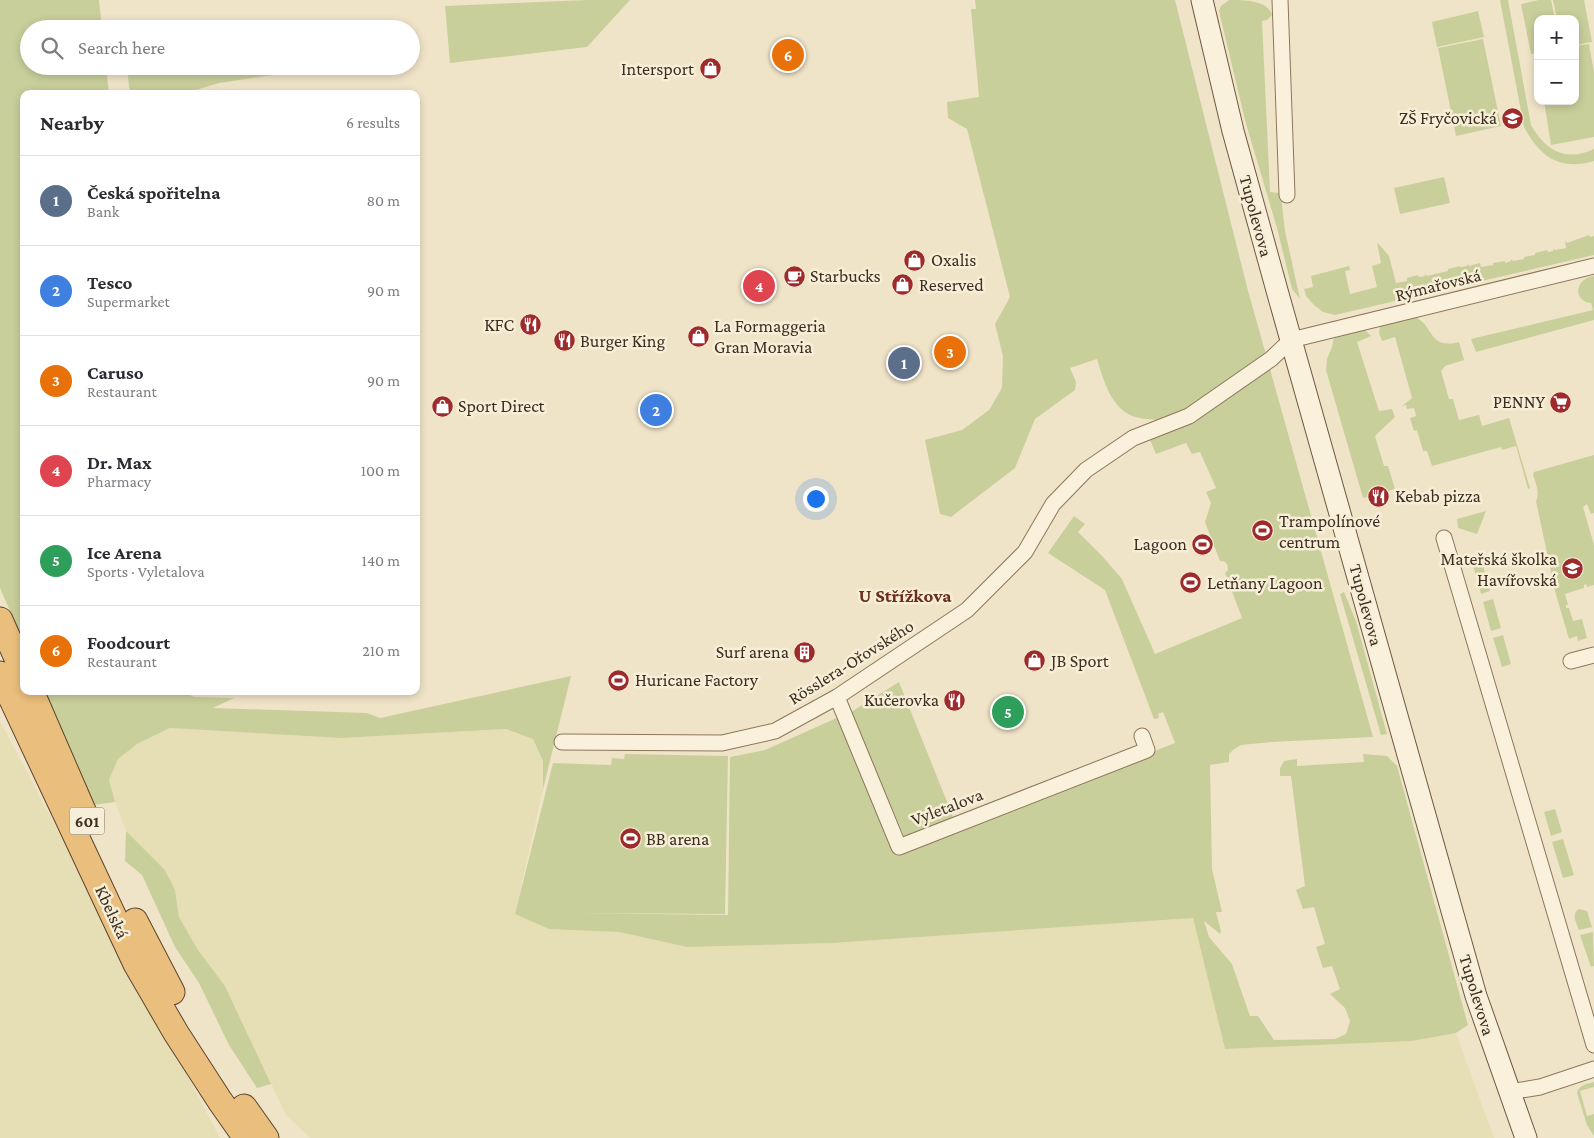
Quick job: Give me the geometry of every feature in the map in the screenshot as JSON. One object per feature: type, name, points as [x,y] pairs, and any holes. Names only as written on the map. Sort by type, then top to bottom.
[{"type":"highway","points":[[0,620],[20,665]]},
{"type":"highway","name":"Kbelská","points":[[0,674],[136,964],[176,1033],[220,1102],[246,1138]]},
{"type":"highway","name":"Kbelská","points":[[33,695],[93,834],[148,949],[208,1052],[237,1098],[266,1138]]},
{"type":"main road","name":"Tupolevova","points":[[1202,0],[1233,131],[1476,996],[1526,1138]]},
{"type":"street","name":"Tupolevova","points":[[1280,0],[1287,194]]},
{"type":"street","name":"Rýmařovská","points":[[1292,340],[1594,266]]},
{"type":"street","name":"Rösslera-Ořovského","points":[[562,742],[722,743],[775,731],[837,697],[967,610],[1025,552],[1053,504],[1086,470],[1133,438],[1189,416],[1271,358],[1292,340]]},
{"type":"street","points":[[1444,538],[1594,1044]]},
{"type":"street","points":[[1571,661],[1594,655]]},
{"type":"street","name":"Vyletalova","points":[[837,697],[899,846],[1146,750],[1142,736]]},
{"type":"street","points":[[1509,1092],[1540,1087],[1594,1069]]},
{"type":"shaded area","points":[[0,721],[220,1138],[0,1138]]},
{"type":"shaded area","points":[[170,728],[341,738],[506,729],[533,739],[543,761],[543,789],[515,914],[549,929],[619,932],[687,947],[833,943],[1193,918],[1225,1049],[1412,1041],[1456,1033],[1494,1138],[310,1138],[286,1115],[225,986],[198,950],[179,917],[175,890],[165,870],[126,831],[115,802],[109,780],[118,759],[137,744]]},
{"type":"green space","points":[[0,0],[99,0],[101,20],[20,20],[20,75],[107,75],[109,90],[20,90],[20,634],[0,588]]},
{"type":"green space","points":[[630,0],[587,47],[450,63],[445,6]]},
{"type":"green space","points":[[975,0],[1175,0],[1247,287],[1373,737],[1241,745],[1229,754],[1229,762],[1210,765],[1212,869],[1222,912],[1216,912],[1221,931],[1220,934],[1204,921],[1209,937],[1232,964],[1250,1016],[1258,1016],[1274,1040],[1335,1039],[1346,1034],[1350,1021],[1345,1008],[1330,994],[1340,989],[1332,966],[1323,968],[1316,947],[1325,944],[1314,907],[1303,909],[1296,890],[1305,886],[1291,776],[1280,776],[1280,768],[1284,761],[1297,759],[1297,766],[1364,762],[1363,754],[1387,756],[1397,766],[1468,1025],[1456,1033],[1412,1041],[1225,1049],[1193,918],[833,943],[687,947],[619,932],[549,929],[515,914],[553,763],[611,765],[612,758],[624,759],[625,754],[728,756],[725,914],[575,913],[728,915],[730,757],[765,750],[841,716],[899,853],[1175,743],[1163,712],[1158,714],[1159,718],[1154,719],[1105,590],[1048,553],[1074,516],[1085,524],[1078,532],[1122,579],[1155,654],[1242,618],[1225,573],[1228,570],[1227,565],[1225,562],[1220,561],[1205,522],[1211,503],[1206,492],[1216,488],[1200,452],[1192,454],[1186,443],[1156,454],[1150,440],[1164,434],[1157,420],[1143,419],[1130,415],[1117,405],[1108,391],[1097,359],[1070,368],[1076,382],[1075,390],[1035,419],[1015,468],[951,517],[940,514],[925,440],[962,430],[989,410],[1002,388],[1003,356],[995,324],[1010,297],[967,129],[948,118],[947,102],[979,97],[971,9],[976,9]]},
{"type":"green space","points":[[1229,0],[1261,4],[1270,10],[1272,15],[1267,20],[1262,21],[1270,192],[1279,193],[1281,196],[1285,231],[1300,299],[1292,289],[1277,228],[1245,120],[1219,11],[1221,6]]},
{"type":"green space","points":[[1500,0],[1508,0],[1531,125],[1543,142],[1557,152],[1574,154],[1594,149],[1594,161],[1571,164],[1561,163],[1552,159],[1537,146],[1524,127]]},
{"type":"green space","points":[[1539,0],[1551,0],[1554,15],[1534,15],[1534,53],[1531,54],[1521,4]]},
{"type":"green space","points":[[1553,0],[1584,0],[1592,42],[1579,44],[1579,15],[1556,15]]},
{"type":"green space","points":[[1478,11],[1484,37],[1437,47],[1432,22]]},
{"type":"green space","points":[[1483,39],[1501,126],[1456,136],[1438,48]]},
{"type":"green space","points":[[1589,44],[1594,72],[1594,137],[1551,145],[1545,105],[1579,105],[1579,45]]},
{"type":"green space","points":[[128,75],[273,75],[219,83],[196,90],[130,90]]},
{"type":"green space","points":[[1444,177],[1450,203],[1400,214],[1394,188]]},
{"type":"green space","points":[[1589,235],[1590,237],[1594,236],[1594,255],[1335,315],[1323,312],[1314,305],[1306,296],[1304,289],[1313,287],[1311,276],[1349,266],[1350,270],[1345,271],[1350,294],[1377,287],[1372,266],[1381,263],[1377,242],[1389,256],[1396,283],[1407,281],[1407,278],[1418,275],[1419,277],[1425,276],[1425,274],[1427,276],[1460,266],[1467,266],[1468,264],[1469,266],[1480,263],[1481,267],[1505,261],[1505,263],[1511,261],[1511,259],[1513,261],[1524,259],[1524,257],[1535,255],[1535,253],[1566,248],[1565,241],[1567,243]]},
{"type":"green space","points":[[1594,276],[1594,320],[1476,352],[1471,339],[1593,310],[1591,303],[1581,299],[1578,290],[1582,281]]},
{"type":"green space","points":[[1415,317],[1426,325],[1436,340],[1449,344],[1459,342],[1464,360],[1445,366],[1441,371],[1449,399],[1453,399],[1459,420],[1479,415],[1482,426],[1509,418],[1530,488],[1528,489],[1516,446],[1502,450],[1501,447],[1432,466],[1427,451],[1423,451],[1417,430],[1414,431],[1410,418],[1416,416],[1414,408],[1407,409],[1406,405],[1402,406],[1412,398],[1395,337],[1382,341],[1379,333],[1380,327],[1384,324]]},
{"type":"green space","points":[[1365,330],[1371,336],[1357,342],[1379,411],[1392,409],[1395,417],[1375,436],[1384,466],[1388,466],[1395,489],[1363,498],[1326,370],[1327,359],[1334,338]]},
{"type":"green space","name":"Mateřská školka Havířovská","points":[[1594,455],[1594,513],[1591,514],[1587,504],[1583,507],[1594,545],[1594,585],[1587,587],[1586,584],[1584,588],[1565,594],[1568,605],[1566,605],[1566,608],[1569,608],[1573,621],[1582,619],[1587,638],[1578,641],[1577,636],[1569,639],[1555,591],[1536,501],[1538,491],[1533,475],[1534,472]]},
{"type":"green space","points":[[1486,511],[1477,534],[1458,528],[1457,519]]},
{"type":"green space","points":[[1482,562],[1490,591],[1481,594],[1473,565]]},
{"type":"green space","points":[[1344,592],[1356,621],[1387,734],[1381,735],[1340,594]]},
{"type":"green space","points":[[1493,599],[1501,628],[1491,631],[1483,602]]},
{"type":"green space","points":[[1503,635],[1511,664],[1502,667],[1493,638]]},
{"type":"green space","points":[[571,676],[543,789],[543,761],[533,739],[506,729],[341,738],[170,728],[137,744],[118,759],[109,780],[115,802],[94,805],[47,695],[190,695],[194,697],[234,698],[213,708],[367,713],[380,718]]},
{"type":"green space","points":[[899,682],[954,819],[905,838],[851,712]]},
{"type":"green space","points":[[1555,809],[1562,832],[1551,836],[1544,812]]},
{"type":"green space","points":[[126,831],[165,870],[175,890],[179,917],[198,950],[225,986],[271,1084],[257,1088],[229,1045],[199,983],[175,947],[142,875],[125,861]]},
{"type":"green space","points":[[1563,839],[1574,875],[1563,878],[1552,842]]},
{"type":"green space","points":[[1579,909],[1587,911],[1592,927],[1579,930],[1575,913]]},
{"type":"green space","points":[[1593,932],[1594,966],[1591,967],[1580,935]]},
{"type":"green space","points":[[1594,1082],[1594,1087],[1580,1091],[1587,1116],[1594,1114],[1594,1136],[1587,1125],[1577,1093],[1581,1087]]},
{"type":"place","name":"Foodcourt","points":[[788,55]]},
{"type":"place","name":"Intersport","points":[[710,69]]},
{"type":"place","name":"ZŠ Fryčovická","points":[[1513,118]]},
{"type":"place","name":"Oxalis","points":[[915,260]]},
{"type":"place","name":"Starbucks","points":[[794,276]]},
{"type":"place","name":"Reserved","points":[[903,285]]},
{"type":"place","name":"Dr. Max","points":[[759,286]]},
{"type":"place","name":"KFC","points":[[530,325]]},
{"type":"place","name":"La Formaggeria Gran Moravia","points":[[698,336]]},
{"type":"place","name":"Burger King","points":[[564,341]]},
{"type":"place","name":"Caruso","points":[[950,352]]},
{"type":"place","name":"Česká spořitelna","points":[[904,363]]},
{"type":"place","name":"PENNY","points":[[1561,402]]},
{"type":"place","name":"Sport Direct","points":[[442,406]]},
{"type":"place","name":"Tesco","points":[[656,410]]},
{"type":"place","name":"Kebab pizza","points":[[1379,496]]},
{"type":"place","name":"Trampolínové centrum","points":[[1263,531]]},
{"type":"place","name":"Lagoon","points":[[1203,544]]},
{"type":"place","name":"Mateřská školka Havířovská","points":[[1573,569]]},
{"type":"place","name":"Letňany Lagoon","points":[[1191,583]]},
{"type":"place","name":"Surf arena","points":[[805,652]]},
{"type":"place","name":"JB Sport","points":[[1035,661]]},
{"type":"place","name":"Huricane Factory","points":[[619,680]]},
{"type":"place","name":"Kučerovka","points":[[955,700]]},
{"type":"place","name":"Ice Arena","points":[[1008,712]]},
{"type":"place","name":"BB arena","points":[[630,839]]},
{"type":"district","name":"U Střížkova","points":[[905,595]]}]
